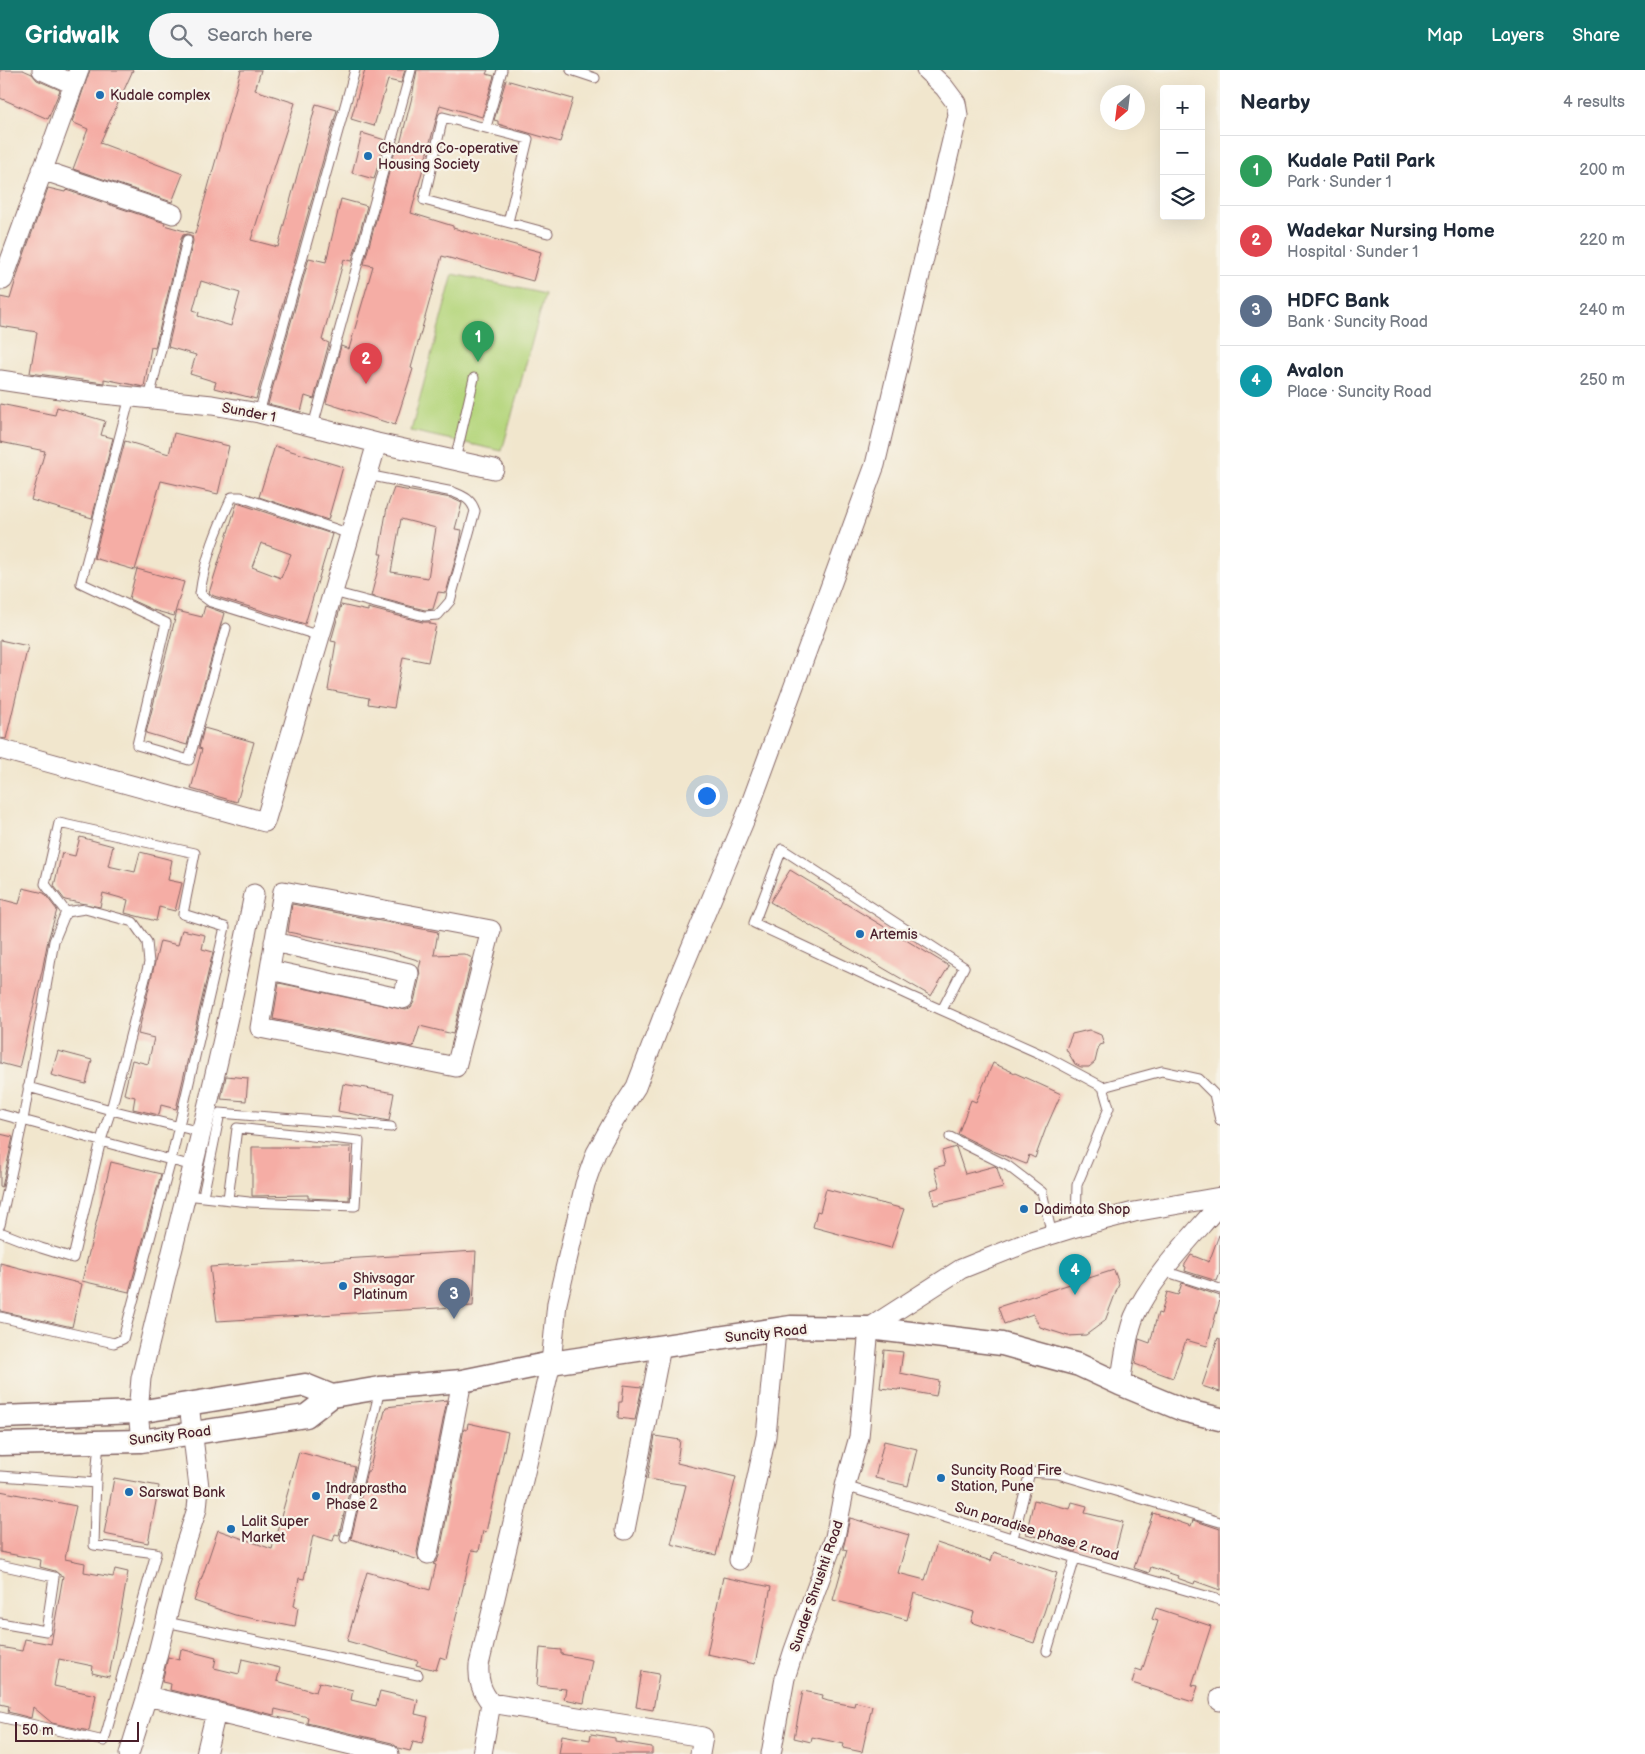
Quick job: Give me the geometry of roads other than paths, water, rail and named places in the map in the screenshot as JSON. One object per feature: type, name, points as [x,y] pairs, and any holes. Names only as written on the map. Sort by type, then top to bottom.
[{"type":"street","points":[[3,280],[76,77],[42,70]]},
{"type":"street","points":[[700,1754],[703,1737],[491,1703],[480,1686],[479,1664],[551,1363],[557,1303],[585,1184],[596,1154],[612,1124],[636,1087],[670,998],[747,814],[875,465],[958,115],[956,103],[944,87],[926,70]]},
{"type":"street","points":[[42,170],[173,214]]},
{"type":"street","name":"Sunder 1","points":[[0,380],[74,392],[212,405],[259,413],[494,469]]},
{"type":"street","points":[[0,748],[265,822],[377,442]]},
{"type":"street","points":[[283,891],[491,930],[456,1067],[260,1028],[272,956],[283,891]]},
{"type":"street","points":[[140,1441],[138,1412],[141,1378],[195,1196],[193,1166],[243,950],[254,894]]},
{"type":"street","points":[[243,950],[272,956],[409,973],[402,999],[272,956]]},
{"type":"street","points":[[869,1328],[961,1269],[1031,1241],[1134,1212],[1220,1197]]},
{"type":"street","points":[[1120,1384],[1134,1318],[1140,1305],[1164,1271],[1220,1204]]},
{"type":"street","name":"Suncity Road","points":[[0,1444],[140,1441],[306,1416],[332,1396],[380,1388],[462,1381],[551,1363],[791,1327],[869,1328],[1002,1344],[1079,1365],[1183,1410],[1220,1419]]},
{"type":"street","name":"Sunder Shrushti Road","points":[[771,1754],[786,1678],[794,1650],[835,1537],[845,1486],[859,1437],[869,1328]]},
{"type":"street","points":[[739,1560],[766,1436],[776,1330]]},
{"type":"street","points":[[625,1530],[662,1347]]},
{"type":"street","points":[[428,1554],[462,1381]]},
{"type":"street","name":"Suncity Road","points":[[0,1417],[138,1412],[305,1385],[332,1396]]},
{"type":"street","points":[[129,1754],[147,1696],[184,1549],[197,1508],[199,1487],[189,1404]]},
{"type":"street","points":[[147,1696],[216,1712],[357,1750],[389,1754]]},
{"type":"street","points":[[482,1754],[491,1703]]},
{"type":"street","points":[[206,1754],[216,1712]]},
{"type":"lane","points":[[259,413],[355,70]]},
{"type":"lane","points":[[313,426],[411,70]]},
{"type":"lane","points":[[486,127],[502,70]]},
{"type":"lane","points":[[571,70],[595,78]]},
{"type":"lane","points":[[508,222],[528,139],[443,117],[424,200],[548,233]]},
{"type":"lane","points":[[149,398],[187,240]]},
{"type":"lane","points":[[455,460],[474,378]]},
{"type":"lane","points":[[130,397],[80,583],[166,623],[137,745],[189,760],[226,628]]},
{"type":"lane","points":[[333,592],[424,616],[438,615],[450,601],[457,582],[475,511],[472,503],[454,492],[367,475]]},
{"type":"lane","points":[[320,636],[211,602],[200,594],[210,551],[232,497],[241,497],[350,534]]},
{"type":"lane","points":[[0,1317],[114,1343],[123,1339],[171,1160],[225,927],[182,914],[195,853],[59,824],[45,884],[66,912]]},
{"type":"lane","points":[[942,1010],[964,967],[782,849],[754,923],[942,1010],[1045,1056],[1103,1087],[1162,1071],[1198,1079],[1214,1094],[1220,1120]]},
{"type":"lane","points":[[0,1232],[73,1258],[101,1140],[111,1110],[149,963],[147,942],[133,922],[85,909],[66,912]]},
{"type":"lane","points":[[0,1225],[22,1120],[54,941],[66,912]]},
{"type":"lane","points":[[28,1087],[201,1132]]},
{"type":"lane","points":[[1076,1227],[1077,1185],[1109,1108],[1103,1087]]},
{"type":"lane","points":[[0,1114],[193,1166]]},
{"type":"lane","points":[[228,1200],[237,1128],[359,1141],[355,1206],[249,1202],[228,1200],[195,1196],[220,1114],[391,1127]]},
{"type":"lane","points":[[950,1137],[1008,1166],[1042,1192],[1052,1235]]},
{"type":"lane","points":[[1164,1271],[1220,1289]]},
{"type":"lane","points":[[345,1538],[380,1388]]},
{"type":"lane","points":[[0,1717],[104,1741],[156,1553],[94,1544],[99,1442]]},
{"type":"lane","points":[[1013,1538],[1030,1472],[1058,1474],[1220,1522]]},
{"type":"lane","points":[[0,1476],[96,1484]]},
{"type":"lane","name":"Sun paradise phase 2 road","points":[[845,1486],[1075,1558],[1220,1600]]},
{"type":"lane","points":[[1047,1651],[1075,1558]]},
{"type":"lane","points":[[0,1565],[54,1577],[46,1631],[0,1623]]},
{"type":"lane","points":[[166,1622],[418,1675]]},
{"type":"place","name":"Kudale complex","points":[[100,95]]},
{"type":"place","name":"Chandra Co-operative Housing Society","points":[[368,156]]},
{"type":"place","name":"Kudale Patil Park","points":[[478,362]]},
{"type":"place","name":"Wadekar Nursing Home","points":[[366,384]]},
{"type":"place","name":"Artemis","points":[[860,934]]},
{"type":"place","name":"Dadimata Shop","points":[[1024,1209]]},
{"type":"place","name":"Shivsagar Platinum","points":[[343,1286]]},
{"type":"place","name":"Avalon","points":[[1075,1295]]},
{"type":"place","name":"HDFC Bank","points":[[454,1319]]},
{"type":"place","name":"Suncity Road Fire Station, Pune","points":[[941,1478]]},
{"type":"place","name":"Sarswat Bank","points":[[129,1492]]},
{"type":"place","name":"Indraprastha Phase 2","points":[[316,1496]]},
{"type":"place","name":"Lalit Super Market","points":[[231,1529]]}]
